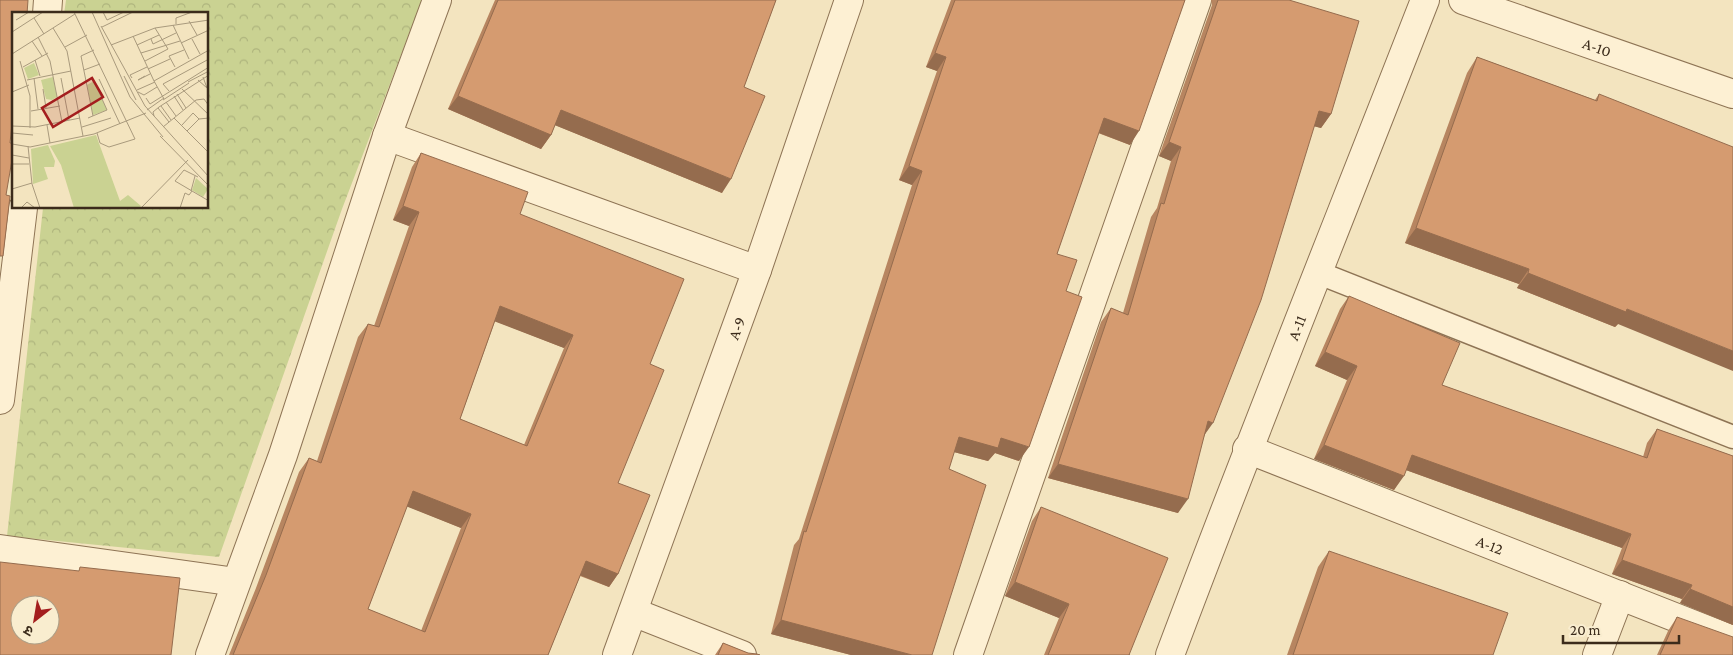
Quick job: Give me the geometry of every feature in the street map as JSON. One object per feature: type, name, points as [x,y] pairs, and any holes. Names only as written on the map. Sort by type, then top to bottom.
[{"type":"street","points":[[210,655],[284,455],[387,136],[438,0]]},
{"type":"street","name":"A-9","points":[[617,655],[757,270],[848,0]]},
{"type":"street","points":[[968,655],[1197,0]]},
{"type":"street","name":"A-11","points":[[1170,655],[1247,450],[1319,274],[1425,0]]},
{"type":"street","name":"A-10","points":[[1463,0],[1733,94]]},
{"type":"street","points":[[387,136],[757,270]]},
{"type":"street","points":[[0,400],[23,209]]},
{"type":"street","name":"A-12","points":[[1247,450],[1733,640]]},
{"type":"street","points":[[0,549],[236,582]]},
{"type":"street","points":[[1597,655],[1620,595]]},
{"type":"street","points":[[633,612],[742,655]]},
{"type":"lane","points":[[1319,274],[1733,437]]},
{"type":"green space","points":[[66,0],[422,0],[342,209],[219,557],[7,536],[43,209],[209,209],[209,12],[64,12]]},
{"type":"building","points":[[0,0],[28,0],[27,12],[12,12],[12,124],[10,143],[12,143],[12,160],[6,195],[10,196],[3,256],[0,256]]},
{"type":"building","points":[[498,0],[776,0],[744,87],[765,96],[731,179],[561,110],[551,135],[458,96]]},
{"type":"building","points":[[955,0],[1185,0],[1139,131],[1104,118],[1057,254],[1077,260],[1066,291],[1082,297],[1029,447],[1001,438],[998,448],[959,437],[949,469],[986,485],[932,655],[912,655],[781,620],[804,531],[806,532],[922,171],[909,166],[946,57],[935,53]]},
{"type":"building","points":[[1218,0],[1289,0],[1359,21],[1331,114],[1319,111],[1261,300],[1213,423],[1208,421],[1188,499],[1058,464],[1111,308],[1128,315],[1161,203],[1164,204],[1181,147],[1169,142]]},
{"type":"building","points":[[1477,57],[1597,101],[1599,94],[1733,147],[1733,351],[1627,309],[1626,312],[1528,273],[1529,269],[1416,228]]},
{"type":"building","points":[[421,153],[528,192],[520,214],[684,279],[650,364],[664,370],[618,483],[650,495],[618,574],[586,561],[548,655],[233,655],[266,575],[309,458],[321,463],[368,324],[379,327],[419,212],[403,206]],"holes":[[[500,306],[573,335],[527,446],[460,419]],[[413,491],[471,514],[425,632],[368,609]]]},
{"type":"building","points":[[1349,296],[1460,343],[1442,385],[1647,458],[1657,429],[1733,456],[1733,607],[1690,589],[1692,585],[1622,560],[1631,534],[1412,455],[1404,476],[1324,445],[1357,366],[1325,352]]},
{"type":"building","points":[[1041,507],[1168,558],[1129,655],[1048,655],[1069,604],[1015,582]]},
{"type":"building","points":[[1329,551],[1508,613],[1493,655],[1293,655]]},
{"type":"building","points":[[0,562],[79,571],[80,567],[180,578],[171,655],[0,655]]},
{"type":"building","points":[[1677,617],[1733,637],[1733,655],[1660,655]]},
{"type":"building","points":[[723,643],[748,653],[760,655],[718,655]]}]
